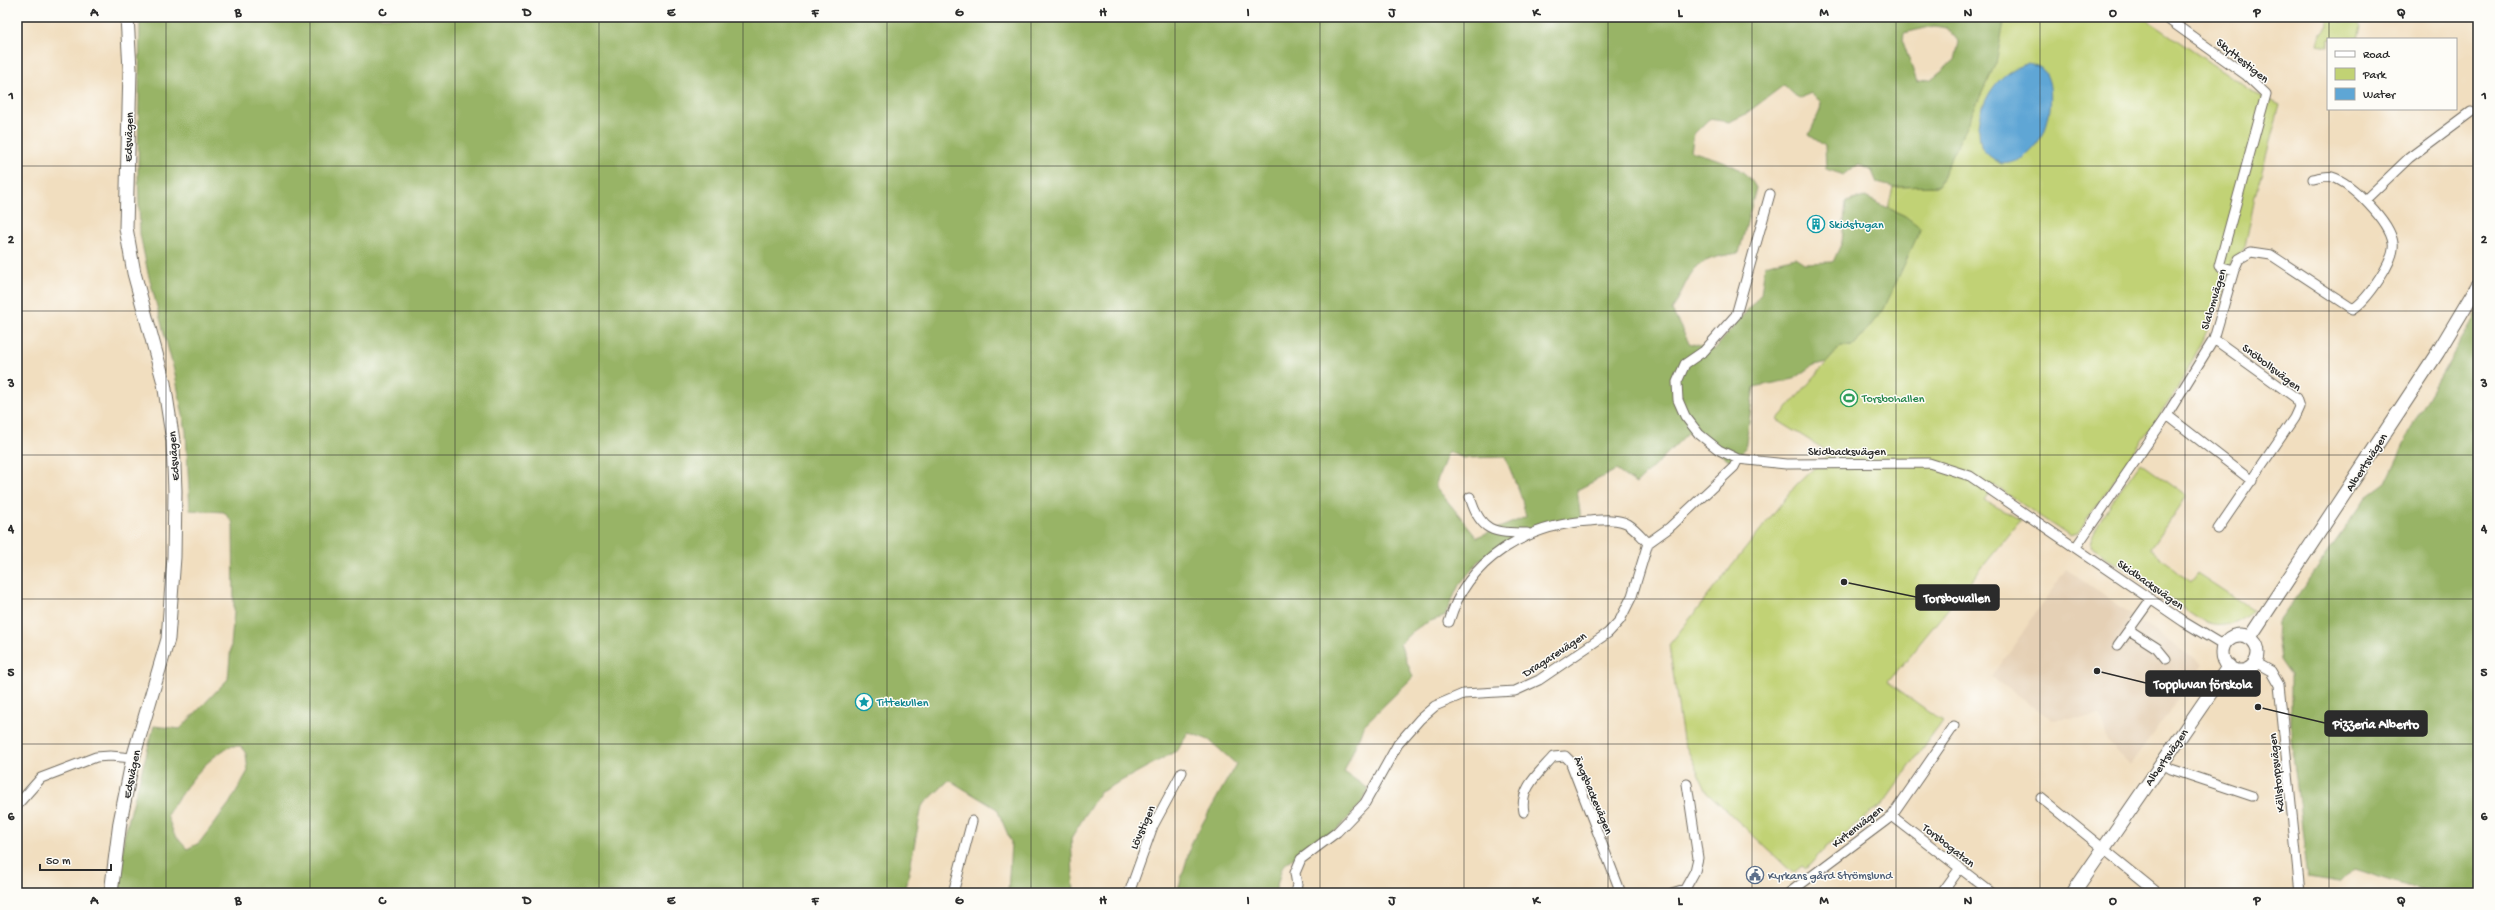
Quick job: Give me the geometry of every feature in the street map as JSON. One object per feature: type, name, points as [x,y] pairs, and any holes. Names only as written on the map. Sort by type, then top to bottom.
[{"type":"street","name":"Edsvägen","points":[[111,893],[120,822],[133,758],[168,639],[174,557],[175,491],[173,441],[164,383],[134,273],[126,228],[130,69],[127,17]]},
{"type":"street","name":"Skyttestigen","points":[[2165,17],[2246,75],[2266,94],[2219,266],[2234,270]]},
{"type":"street","points":[[2365,200],[2408,158],[2471,112]]},
{"type":"street","name":"Slalomvägen","points":[[2076,547],[2167,415],[2214,338],[2234,270],[2239,259],[2251,252],[2271,255],[2353,309],[2361,304],[2391,260],[2393,244],[2389,230],[2365,200],[2341,181],[2330,176],[2313,179]]},
{"type":"street","name":"Skidbacksvägen","points":[[1770,194],[1752,265],[1736,315],[1704,351],[1685,364],[1676,382],[1678,400],[1685,416],[1699,434],[1719,450],[1738,459],[1786,464],[1929,463],[1970,476],[2151,599],[2224,646]]},
{"type":"street","name":"Albertsvägen","points":[[2250,637],[2434,359],[2478,285]]},
{"type":"street","name":"Snöbollsvägen","points":[[2214,338],[2296,398],[2299,407],[2294,418],[2218,529]]},
{"type":"street","points":[[2167,415],[2252,481]]},
{"type":"street","points":[[1449,622],[1454,604],[1467,581],[1486,562],[1517,540],[1531,533],[1566,522],[1617,521],[1627,524],[1648,543],[1669,528],[1734,467],[1738,459]]},
{"type":"street","points":[[1470,497],[1478,520],[1485,527],[1498,532],[1531,533]]},
{"type":"street","name":"Dragarevägen","points":[[1295,893],[1297,885],[1295,873],[1301,859],[1337,832],[1365,803],[1398,744],[1435,706],[1463,694],[1515,691],[1539,680],[1608,633],[1620,620],[1632,596],[1648,543]]},
{"type":"street","points":[[2118,645],[2151,599]]},
{"type":"street","points":[[2129,630],[2157,648],[2166,659]]},
{"type":"street","points":[[2243,635],[2250,637],[2258,650],[2256,662],[2243,670],[2229,666],[2223,657],[2224,646],[2233,636],[2243,635]]},
{"type":"street","name":"Källstorpsvägen","points":[[2256,662],[2271,671],[2279,685],[2300,893]]},
{"type":"street","name":"Albertsvägen","points":[[2073,893],[2229,666]]},
{"type":"street","name":"Kirtenvägen","points":[[1789,893],[1892,816],[1954,726]]},
{"type":"street","points":[[17,805],[41,778],[96,757],[120,756],[133,758]]},
{"type":"street","name":"Ängsbackevägen","points":[[1524,812],[1522,801],[1527,788],[1553,757],[1565,756],[1570,761],[1620,893]]},
{"type":"street","points":[[2162,763],[2252,796]]},
{"type":"street","name":"Lövstigen","points":[[1129,893],[1153,826],[1182,772]]},
{"type":"street","points":[[1672,893],[1688,891],[1698,858],[1687,784]]},
{"type":"street","points":[[2041,798],[2158,893]]},
{"type":"street","name":"Torsbogatan","points":[[1892,816],[1992,893]]},
{"type":"street","points":[[953,893],[972,821]]},
{"type":"street","points":[[1942,893],[1960,868]]},
{"type":"shaded area","points":[[2066,569],[2203,665],[2130,766],[2108,741],[2100,717],[2052,720],[1992,677]]},
{"type":"green space","points":[[140,17],[2005,17],[1996,63],[1938,186],[1893,187],[1877,183],[1872,171],[1859,164],[1844,175],[1826,169],[1825,146],[1809,135],[1820,110],[1821,102],[1811,93],[1799,99],[1784,85],[1744,115],[1729,122],[1709,119],[1694,134],[1691,151],[1719,160],[1736,168],[1751,180],[1756,188],[1739,253],[1711,259],[1702,263],[1695,269],[1672,311],[1689,343],[1714,350],[1761,294],[1765,265],[1795,257],[1804,263],[1833,262],[1842,242],[1846,202],[1865,197],[1905,216],[1921,228],[1884,309],[1853,346],[1841,346],[1827,362],[1814,365],[1794,379],[1754,387],[1745,449],[1732,462],[1689,432],[1636,484],[1616,470],[1577,490],[1581,520],[1555,522],[1531,529],[1480,560],[1459,585],[1444,617],[1419,627],[1409,634],[1400,644],[1413,677],[1364,725],[1344,772],[1369,789],[1361,804],[1338,829],[1297,854],[1282,867],[1275,893],[1177,893],[1192,842],[1236,764],[1209,740],[1188,732],[1178,750],[1099,793],[1071,838],[1074,893],[1008,893],[1011,842],[997,809],[949,780],[922,806],[905,893],[119,893],[124,837],[154,726],[180,729],[228,679],[234,612],[233,523],[224,512],[190,510],[186,431],[175,374],[148,273],[140,234],[138,174]],"holes":[[[1934,26],[1947,28],[1959,42],[1955,60],[1931,79],[1917,82],[1903,42],[1904,33]],[[1448,452],[1464,458],[1505,457],[1521,496],[1526,517],[1477,537],[1435,486]],[[231,746],[241,746],[246,754],[248,771],[229,804],[199,843],[187,849],[174,834],[167,815],[195,776],[221,752]]]},
{"type":"green space","points":[[2005,17],[2143,17],[2254,93],[2280,105],[2255,197],[2245,247],[2233,259],[2226,286],[2203,340],[2179,386],[2077,534],[2069,536],[1994,485],[1984,500],[2021,520],[1888,682],[1942,721],[1883,804],[1825,848],[1806,869],[1802,866],[1793,873],[1707,792],[1683,740],[1669,645],[1796,485],[1830,453],[1777,420],[1841,346],[1853,346],[1884,309],[1905,216],[1888,208],[1893,187],[1938,186]]},
{"type":"green space","points":[[2327,17],[2338,17],[2340,22],[2346,19],[2355,20],[2361,27],[2358,38],[2327,38],[2327,47],[2318,45],[2321,34],[2328,25]]},
{"type":"green space","points":[[2478,311],[2478,893],[2430,893],[2354,869],[2340,883],[2308,878],[2291,738],[2291,675],[2280,659],[2277,639],[2278,623],[2367,497],[2386,483],[2416,419]]},
{"type":"green space","points":[[2140,463],[2186,496],[2150,549],[2190,582],[2197,573],[2253,610],[2248,614],[2237,621],[2225,625],[2213,625],[2206,623],[2090,546],[2092,537],[2103,516]]},
{"type":"water","points":[[2027,64],[2039,67],[2045,72],[2048,80],[2051,100],[2048,121],[2042,136],[2028,153],[2017,161],[2001,164],[1986,153],[1981,145],[1979,132],[1983,107],[1996,84],[2005,75],[2015,68]]},
{"type":"place","name":"Skidstugan","points":[[1816,224]]},
{"type":"place","name":"Torsbohallen","points":[[1849,398]]},
{"type":"place","name":"Torsbovallen","points":[[1844,582]]},
{"type":"place","name":"Toppluvan förskola","points":[[2097,671]]},
{"type":"place","name":"Tittekullen","points":[[864,702]]},
{"type":"place","name":"Pizzeria Alberto","points":[[2258,707]]},
{"type":"place","name":"Kyrkans gård Strömslund","points":[[1755,875]]}]
